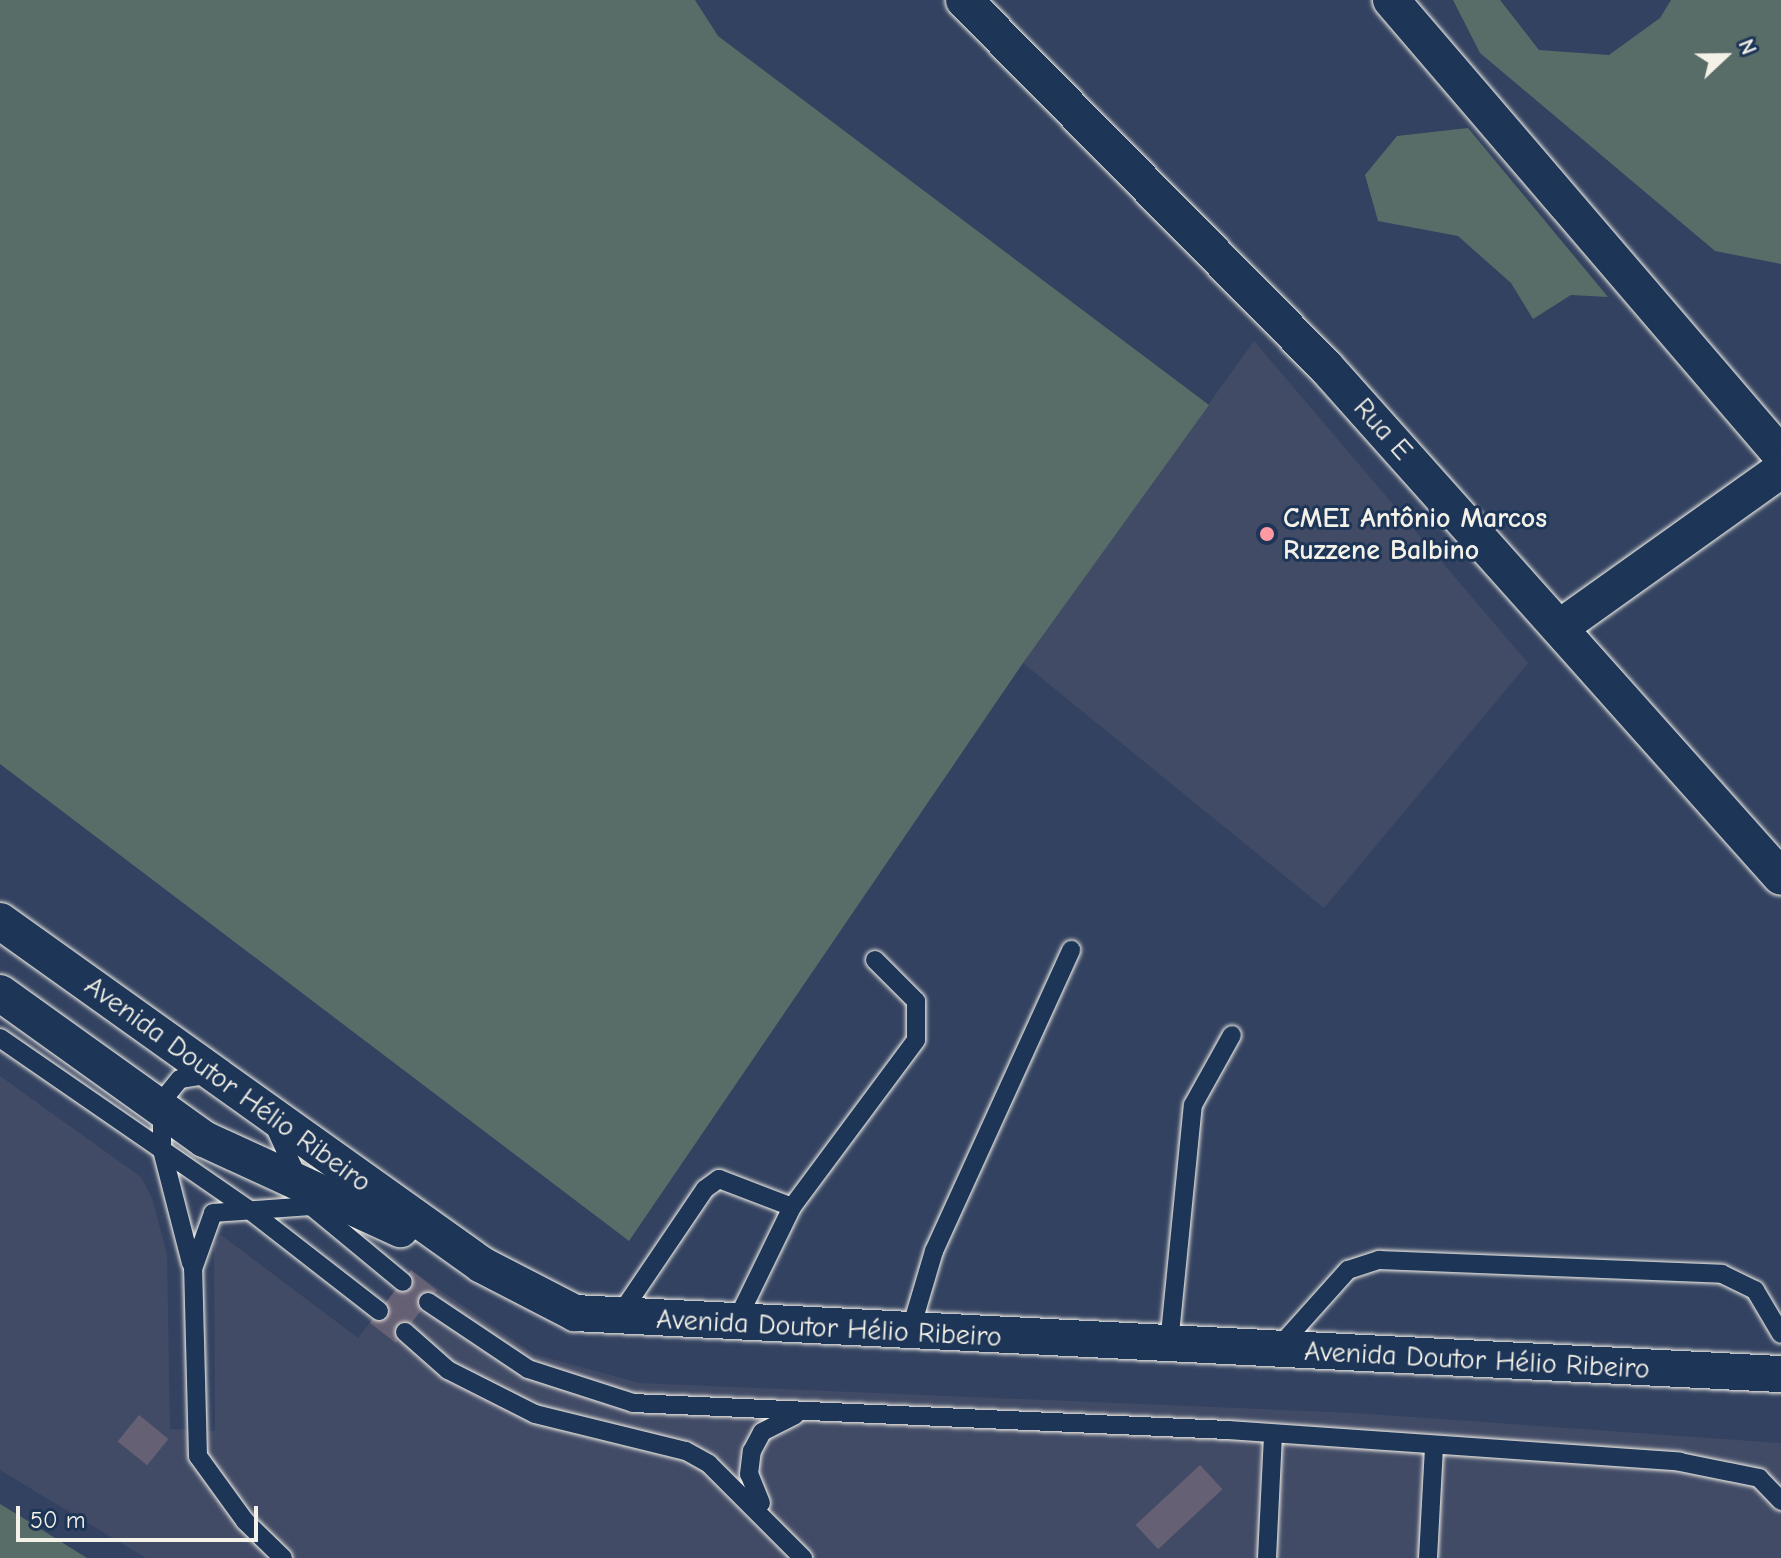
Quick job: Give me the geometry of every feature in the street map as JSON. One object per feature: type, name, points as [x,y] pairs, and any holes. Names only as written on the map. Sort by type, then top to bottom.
[{"type":"street","name":"Rua E","points":[[964,0],[1326,367],[1562,626],[1781,877]]},
{"type":"street","points":[[1391,0],[1781,455]]},
{"type":"street","points":[[1562,626],[1781,470]]},
{"type":"street","name":"Avenida Doutor Hélio Ribeiro","points":[[0,921],[482,1265],[557,1309],[618,1319],[1781,1374]]},
{"type":"street","points":[[0,993],[161,1110],[304,1197],[482,1265]]},
{"type":"lane","points":[[910,1332],[934,1251],[1071,950]]},
{"type":"lane","points":[[735,1324],[792,1207],[916,1040],[916,1001],[875,960]]},
{"type":"lane","points":[[1169,1344],[1193,1105],[1232,1035]]},
{"type":"lane","points":[[0,1038],[248,1209],[379,1311]]},
{"type":"lane","points":[[211,1074],[174,1084],[161,1110],[162,1150],[193,1269],[198,1456],[245,1521],[283,1558]]},
{"type":"lane","points":[[271,1117],[304,1197],[403,1282]]},
{"type":"lane","points":[[618,1319],[705,1189],[719,1179],[792,1207]]},
{"type":"lane","points":[[193,1269],[208,1217],[304,1197]]},
{"type":"lane","points":[[1278,1349],[1348,1270],[1379,1260],[1722,1274],[1755,1290],[1781,1334]]},
{"type":"lane","points":[[428,1302],[528,1369],[580,1390],[633,1403],[798,1414],[1273,1434],[1735,1470],[1773,1487],[1781,1501]]},
{"type":"lane","points":[[405,1332],[448,1370],[535,1414],[686,1451],[734,1482],[803,1558]]},
{"type":"lane","points":[[779,1532],[752,1486],[749,1462],[762,1432],[798,1414]]},
{"type":"lane","points":[[1267,1558],[1273,1434]]},
{"type":"lane","points":[[1428,1558],[1434,1447]]},
{"type":"shaded area","name":"CMEI Antônio Marcos Ruzzene Balbino","points":[[1254,341],[1528,663],[1324,908],[1023,663]]},
{"type":"shaded area","points":[[0,1076],[141,1177],[152,1198],[167,1254],[170,1429],[215,1431],[214,1244],[221,1235],[358,1338],[411,1270],[534,1354],[639,1383],[1354,1413],[1781,1443],[1781,1558],[146,1558],[0,1470]]},
{"type":"green space","points":[[0,0],[695,0],[718,36],[1209,405],[1023,663],[629,1241],[0,764]]},
{"type":"green space","points":[[1453,0],[1500,0],[1539,50],[1609,55],[1660,18],[1671,0],[1781,0],[1781,264],[1715,251],[1480,53]]},
{"type":"green space","points":[[1468,128],[1608,297],[1571,295],[1533,319],[1511,283],[1458,236],[1378,221],[1365,175],[1397,136]]},
{"type":"green space","points":[[0,1504],[20,1516],[87,1558],[0,1558]]},
{"type":"building","points":[[411,1270],[437,1290],[396,1343],[370,1323]]},
{"type":"building","points":[[139,1415],[169,1439],[147,1465],[118,1441]]},
{"type":"building","points":[[1200,1465],[1223,1489],[1158,1549],[1136,1525]]},
{"type":"place","name":"CMEI Antônio Marcos Ruzzene Balbino","points":[[1267,534]]}]
